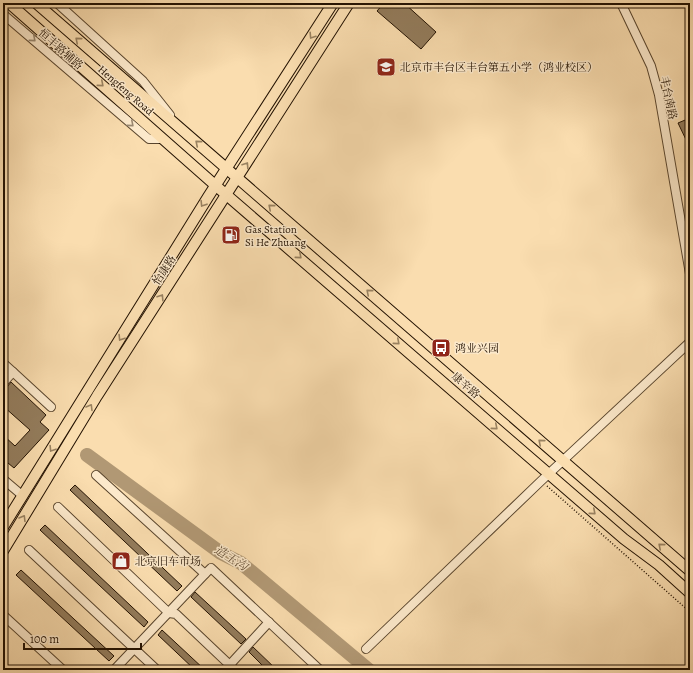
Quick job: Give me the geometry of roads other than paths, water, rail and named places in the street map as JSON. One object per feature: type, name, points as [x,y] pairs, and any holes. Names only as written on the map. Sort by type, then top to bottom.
[{"type":"main road","name":"Hengfeng Road","points":[[9,3],[227,194]]},
{"type":"main road","name":"Hengfeng Road","points":[[36,3],[238,178]]},
{"type":"main road","name":"怡康路","points":[[3,527],[215,185],[333,3]]},
{"type":"main road","name":"怡康路","points":[[3,551],[97,396],[349,3]]},
{"type":"main road","name":"康辛路","points":[[238,178],[690,571]]},
{"type":"main road","name":"康辛路","points":[[227,194],[624,539],[659,565],[690,593]]},
{"type":"street","points":[[57,3],[143,81],[181,129]]},
{"type":"street","name":"丰台南路","points":[[621,3],[651,66],[659,95],[690,274]]},
{"type":"street","name":"恒丰路辅路","points":[[3,14],[149,139],[163,139]]},
{"type":"street","points":[[366,649],[549,473],[690,342]]},
{"type":"street","points":[[3,363],[52,407]]},
{"type":"street","points":[[3,383],[13,372]]},
{"type":"street","points":[[96,475],[206,574]]},
{"type":"street","points":[[3,479],[23,496]]},
{"type":"street","points":[[58,507],[169,613],[176,614],[230,668],[269,622]]},
{"type":"street","points":[[29,550],[157,670]]},
{"type":"street","points":[[114,670],[211,568],[320,670]]},
{"type":"street","points":[[3,615],[63,670]]},
{"type":"waterway","name":"造玉沟","points":[[87,455],[221,553],[241,563],[369,670]]},
{"type":"place","name":"北京市丰台区丰台第五小学（鸿业校区）","points":[[386,67]]},
{"type":"place","name":"Gas Station Si He Zhuang","points":[[231,235]]},
{"type":"place","name":"鸿业兴园","points":[[441,348]]},
{"type":"place","name":"北京旧车市场","points":[[121,561]]}]
